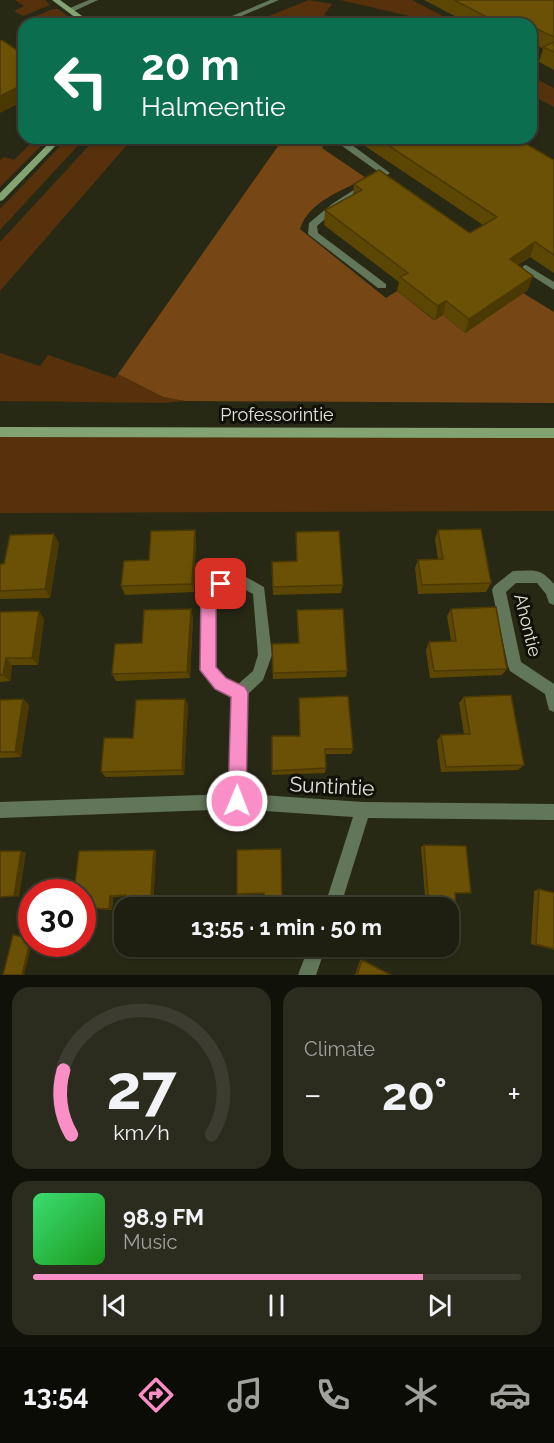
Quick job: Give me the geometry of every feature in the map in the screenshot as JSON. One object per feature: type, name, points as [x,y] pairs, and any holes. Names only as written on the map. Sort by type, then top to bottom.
[{"type":"main road","points":[[55,0],[80,18]]},
{"type":"main road","points":[[0,198],[53,144]]},
{"type":"main road","name":"Professorintie","points":[[0,432],[554,434]]},
{"type":"street","points":[[69,10],[95,0]]},
{"type":"street","points":[[232,18],[276,0]]},
{"type":"street","points":[[346,145],[386,173],[335,206],[312,225],[313,234],[382,286]]},
{"type":"street","points":[[526,268],[554,287]]},
{"type":"street","name":"Ahontie","points":[[554,599],[552,591],[540,577],[513,577],[499,590],[515,666],[552,688],[554,705]]},
{"type":"street","points":[[237,801],[240,693],[258,675],[265,655],[259,591],[249,582],[235,580],[221,584],[208,594],[208,670],[220,684],[240,693]]},
{"type":"street","name":"Suntintie","points":[[0,810],[237,801],[363,810],[554,812]]},
{"type":"street","points":[[335,897],[363,810]]},
{"type":"street","points":[[307,975],[314,957]]},
{"type":"shaded area","points":[[15,0],[45,0],[50,5],[23,16],[14,11],[24,6]]},
{"type":"shaded area","points":[[309,0],[332,4],[324,15],[338,18],[264,18]]},
{"type":"shaded area","points":[[340,0],[412,0],[446,18],[418,18]]},
{"type":"shaded area","points":[[58,9],[70,18],[41,17],[31,18]]},
{"type":"shaded area","points":[[537,79],[554,88],[554,107],[537,98]]},
{"type":"shaded area","points":[[30,144],[43,144],[0,187],[0,160],[4,157],[14,160]]},
{"type":"shaded area","points":[[62,144],[79,144],[0,230],[0,209]]},
{"type":"shaded area","points":[[90,144],[128,144],[0,291],[0,242]]},
{"type":"shaded area","points":[[270,144],[324,144],[322,148],[366,178],[319,204],[304,219],[300,229],[386,298],[397,291],[434,320],[443,315],[465,333],[523,293],[554,312],[554,403],[185,401],[163,397],[118,374],[278,146]]},
{"type":"shaded area","points":[[0,353],[40,366],[48,355],[115,378],[118,374],[163,397],[185,401],[163,403],[0,401]]},
{"type":"shaded area","points":[[0,435],[554,437],[554,511],[0,513]]},
{"type":"building","points":[[454,0],[554,0],[554,37],[537,29],[537,18],[489,18]]},
{"type":"building","points":[[2,40],[18,51],[18,87],[0,96],[0,41]]},
{"type":"building","points":[[554,42],[554,52],[543,47]]},
{"type":"building","points":[[386,144],[526,144],[554,160],[554,255],[535,242],[510,259],[533,276],[469,319],[446,301],[438,306],[400,277],[408,273],[325,210],[362,190],[354,184],[379,170],[470,233],[497,217]]},
{"type":"building","points":[[481,529],[491,583],[422,585],[418,560],[443,559],[438,530]]},
{"type":"building","points":[[195,530],[192,584],[121,586],[124,561],[149,560],[151,531]]},
{"type":"building","points":[[339,531],[343,585],[273,587],[272,562],[297,561],[296,532]]},
{"type":"building","points":[[54,534],[45,589],[0,591],[0,564],[4,564],[10,535]]},
{"type":"building","points":[[496,607],[507,669],[434,671],[429,642],[456,641],[451,609]]},
{"type":"building","points":[[191,609],[187,672],[112,674],[115,644],[142,643],[144,610]]},
{"type":"building","points":[[343,609],[347,671],[273,673],[272,644],[299,643],[297,610]]},
{"type":"building","points":[[39,611],[32,658],[6,658],[3,675],[0,675],[0,612]]},
{"type":"building","points":[[511,695],[524,765],[446,767],[441,735],[470,734],[464,697]]},
{"type":"building","points":[[348,696],[353,749],[325,749],[326,768],[272,771],[272,736],[300,736],[299,698]]},
{"type":"building","points":[[23,699],[15,752],[0,752],[0,700]]},
{"type":"building","points":[[185,699],[182,770],[101,772],[104,738],[133,738],[136,700]]},
{"type":"building","points":[[424,845],[466,846],[471,893],[455,893],[455,897],[428,897]]},
{"type":"building","points":[[281,849],[282,897],[264,897],[264,893],[237,894],[237,850]]},
{"type":"building","points":[[154,850],[151,897],[110,896],[109,909],[96,908],[96,879],[76,879],[79,851]]},
{"type":"building","points":[[0,851],[21,851],[14,896],[0,897]]},
{"type":"building","points":[[539,889],[554,893],[554,949],[536,944]]},
{"type":"building","points":[[13,935],[18,936],[18,957],[26,957],[22,975],[3,975]]},
{"type":"building","points":[[362,960],[391,975],[357,975]]},
{"type":"route","points":[[221,584],[208,594],[208,670],[220,684],[240,693],[237,801]]}]
